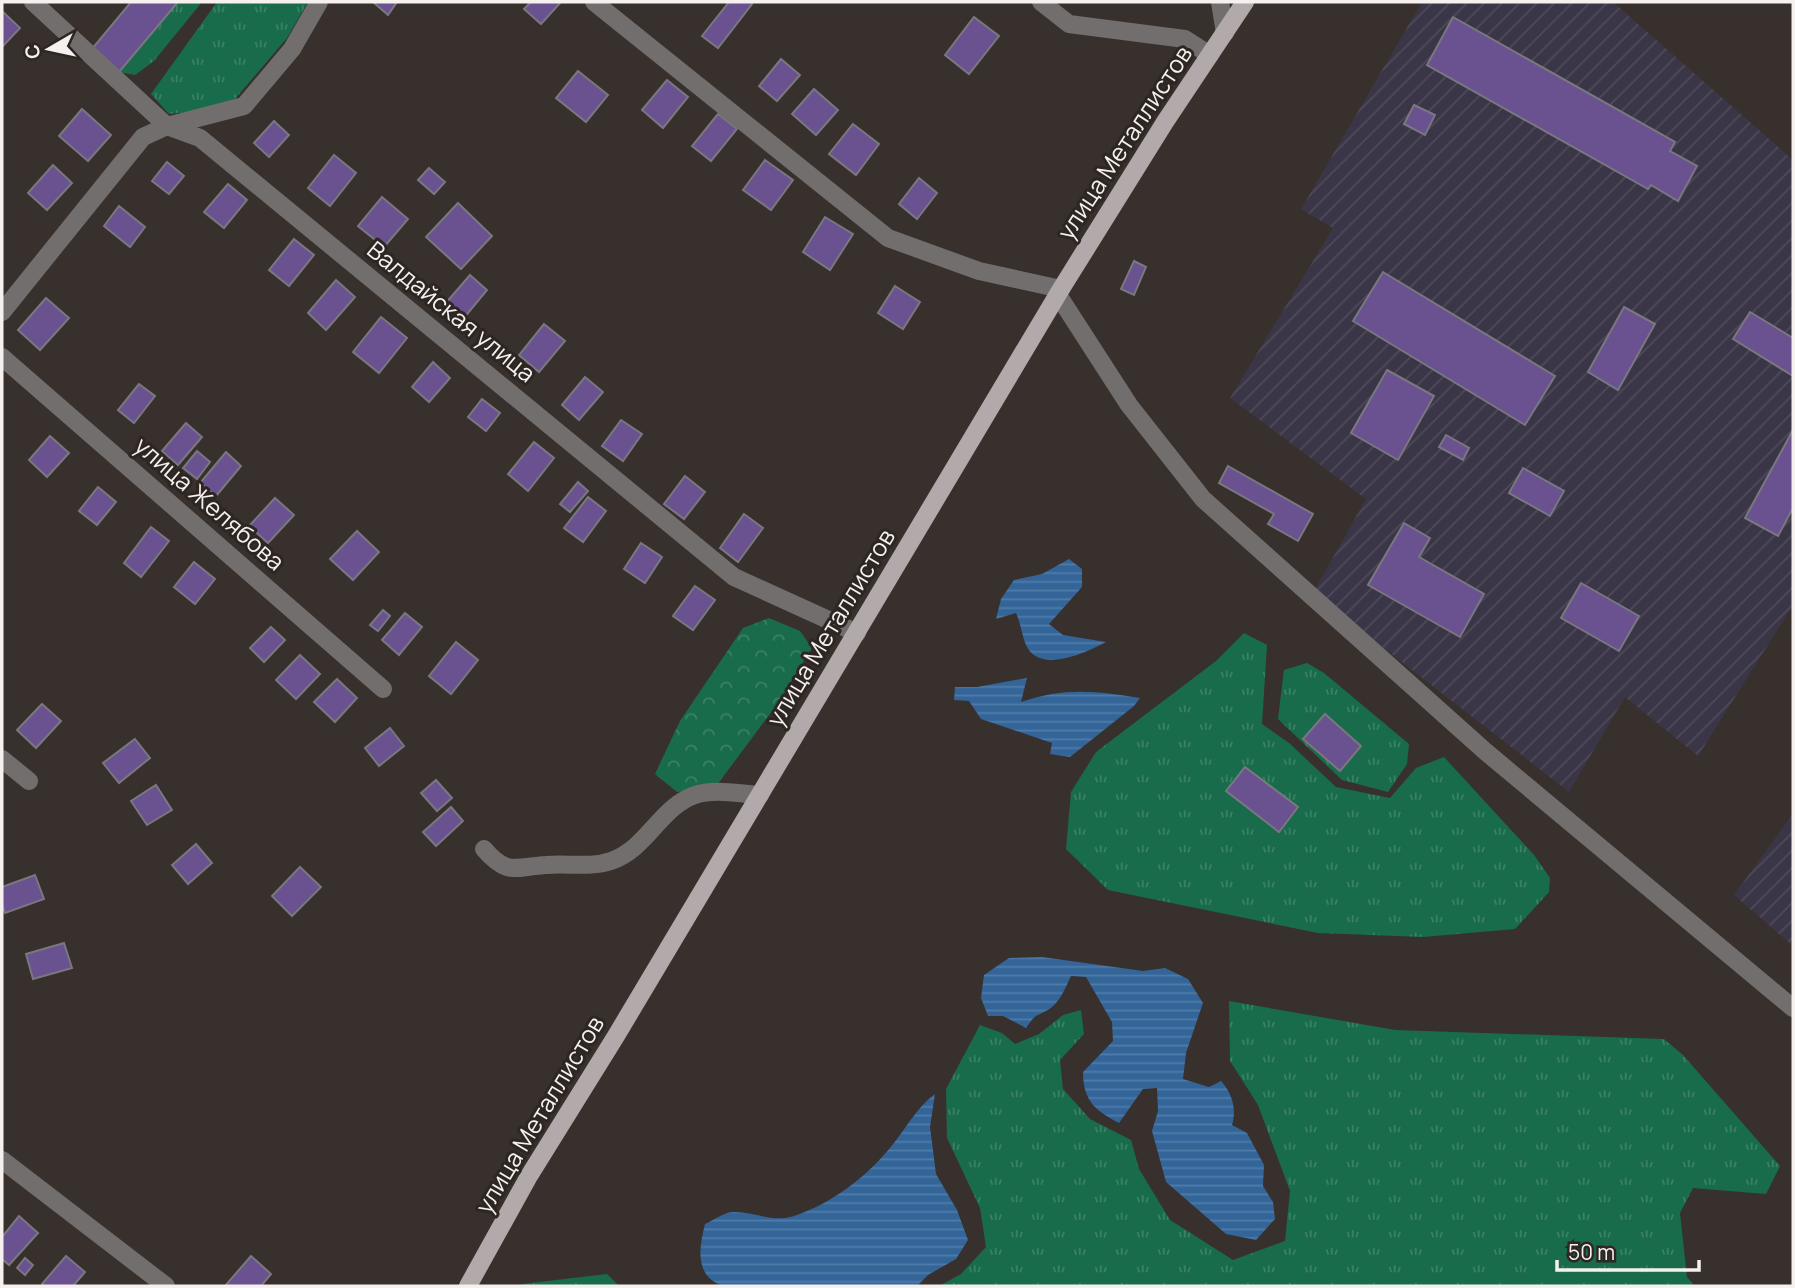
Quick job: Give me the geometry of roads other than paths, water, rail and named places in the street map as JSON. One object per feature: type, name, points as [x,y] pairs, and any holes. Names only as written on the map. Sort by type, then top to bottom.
[{"type":"main road","name":"улица Металлистов","points":[[468,1286],[529,1176],[760,795],[1059,292],[1245,2]]},
{"type":"street","name":"Валдайская улица","points":[[33,2],[167,125],[200,138],[734,577],[857,633]]},
{"type":"street","points":[[2,312],[143,137],[167,125],[244,106],[292,49],[319,2]]},
{"type":"street","points":[[594,2],[888,238],[979,271],[1059,292],[1129,405],[1203,499],[1486,752],[1793,1008]]},
{"type":"street","points":[[1041,2],[1069,24],[1185,39],[1210,55]]},
{"type":"street","points":[[1220,2],[1224,33]]},
{"type":"street","name":"улица Желябова","points":[[2,357],[383,689]]},
{"type":"street","points":[[2,759],[29,781]]},
{"type":"street","points":[[484,849],[496,863],[514,870],[548,864],[591,865],[612,861],[645,838],[667,812],[683,800],[706,792],[760,795]]},
{"type":"street","points":[[2,1160],[166,1286]]},
{"type":"water","points":[[1069,559],[1082,569],[1082,587],[1049,624],[1063,635],[1106,642],[1076,655],[1052,660],[1041,659],[1032,654],[1026,645],[1016,613],[996,619],[1001,599],[1014,580],[1042,574]]},
{"type":"water","points":[[1027,678],[1021,702],[1066,692],[1140,698],[1134,706],[1070,757],[1050,754],[1052,743],[981,719],[969,701],[954,700],[955,687],[977,687]]},
{"type":"water","points":[[1042,957],[1143,971],[1165,968],[1188,979],[1203,1003],[1186,1053],[1183,1079],[1209,1087],[1221,1081],[1232,1102],[1232,1125],[1247,1133],[1264,1165],[1263,1186],[1273,1202],[1275,1219],[1256,1240],[1226,1234],[1166,1182],[1152,1131],[1158,1111],[1157,1088],[1143,1089],[1119,1123],[1104,1114],[1088,1098],[1083,1072],[1113,1041],[1112,1022],[1086,977],[1071,976],[1056,1004],[1035,1017],[1026,1028],[1003,1016],[988,1016],[981,998],[984,975],[1009,958]]},
{"type":"water","points":[[935,1094],[930,1127],[936,1174],[957,1210],[968,1240],[956,1259],[928,1275],[917,1286],[723,1286],[707,1275],[700,1252],[705,1224],[731,1212],[787,1218],[821,1205],[870,1170]]}]
